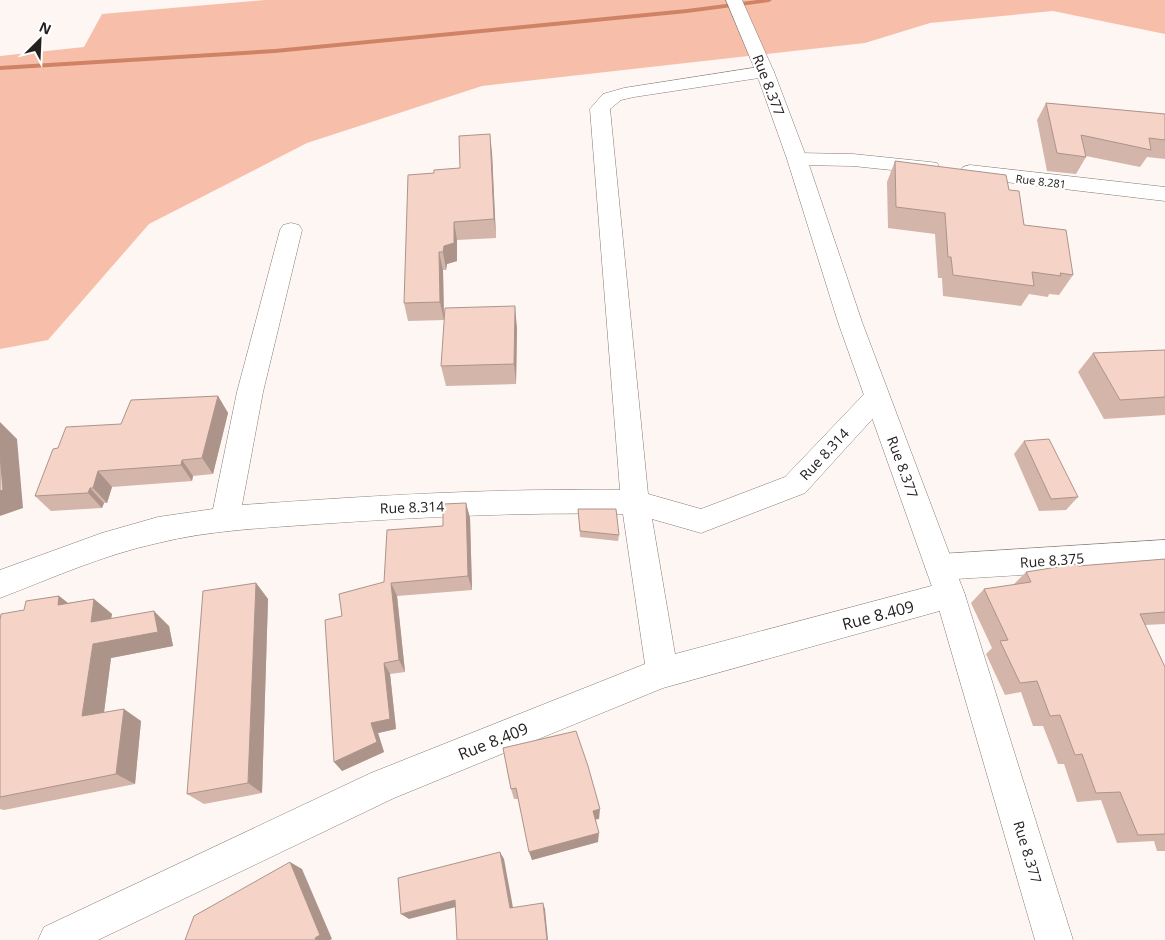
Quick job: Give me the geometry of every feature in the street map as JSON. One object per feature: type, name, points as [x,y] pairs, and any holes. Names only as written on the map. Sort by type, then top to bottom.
[{"type":"street","name":"Rue 8.377","points":[[736,5],[765,72],[797,159],[850,322],[945,581],[1054,940]]},
{"type":"street","points":[[662,673],[635,502],[600,109],[604,101],[615,95],[634,90],[765,72]]},
{"type":"street","name":"Rue 8.281","points":[[797,159],[888,163],[1165,194]]},
{"type":"street","points":[[225,519],[250,392],[291,230]]},
{"type":"street","name":"Rue 8.314","points":[[0,584],[102,546],[158,530],[225,519],[376,508],[578,501],[635,502],[701,521],[795,485],[878,397]]},
{"type":"street","name":"Rue 8.375","points":[[945,581],[987,566],[1165,553]]},
{"type":"street","name":"Rue 8.409","points":[[57,940],[383,785],[662,673],[945,581]]},
{"type":"shaded area","points":[[265,0],[1165,0],[1165,34],[1053,11],[930,23],[865,43],[482,86],[307,143],[149,224],[48,340],[0,349],[0,56],[84,47],[102,14]]},
{"type":"building","points":[[1046,103],[1165,114],[1165,140],[1149,138],[1151,150],[1081,135],[1086,157],[1057,153]]},
{"type":"building","points":[[490,134],[494,219],[454,222],[454,243],[444,246],[443,252],[439,252],[440,302],[404,303],[408,175],[460,168],[459,136]]},
{"type":"building","points":[[895,161],[1006,175],[1009,190],[1019,191],[1024,225],[1066,230],[1073,275],[1060,273],[1061,276],[1032,272],[1034,286],[953,275],[951,257],[948,257],[945,213],[896,207]]},
{"type":"building","points":[[515,306],[514,364],[441,366],[445,308]]},
{"type":"building","points":[[1165,350],[1165,397],[1120,400],[1093,353]]},
{"type":"building","points":[[218,396],[202,458],[182,460],[181,465],[98,471],[93,488],[90,488],[88,493],[35,496],[53,449],[58,448],[66,427],[121,424],[131,400]]},
{"type":"building","points":[[1049,439],[1078,497],[1051,499],[1024,441]]},
{"type":"building","points":[[0,454],[3,490],[0,491]]},
{"type":"building","points":[[466,503],[468,576],[391,583],[399,660],[384,663],[390,719],[371,723],[377,742],[334,762],[325,620],[342,616],[339,594],[384,582],[387,530],[443,526],[443,504]]},
{"type":"building","points":[[578,509],[616,509],[619,535],[580,531]]},
{"type":"building","points":[[1165,559],[1165,612],[1140,614],[1165,667],[1165,834],[1138,835],[1120,792],[1096,793],[1082,754],[1075,755],[1060,715],[1050,716],[1037,681],[1020,683],[1000,641],[1008,640],[984,589],[1031,582],[1026,572],[1076,564],[1078,566]]},
{"type":"building","points":[[256,583],[248,783],[187,794],[203,591]]},
{"type":"building","points":[[59,596],[58,605],[94,599],[91,622],[154,611],[158,632],[93,644],[82,716],[124,709],[116,774],[0,797],[1,614],[24,610],[26,601]]},
{"type":"building","points":[[576,731],[600,809],[593,811],[599,833],[529,852],[516,788],[511,789],[503,748]]},
{"type":"building","points":[[500,852],[510,908],[543,903],[547,940],[457,940],[455,900],[401,914],[398,878]]},
{"type":"building","points":[[290,862],[320,935],[315,938],[316,940],[185,940],[194,916]]},
{"type":"waterway","points":[[0,68],[275,51],[687,11],[769,0]]}]
